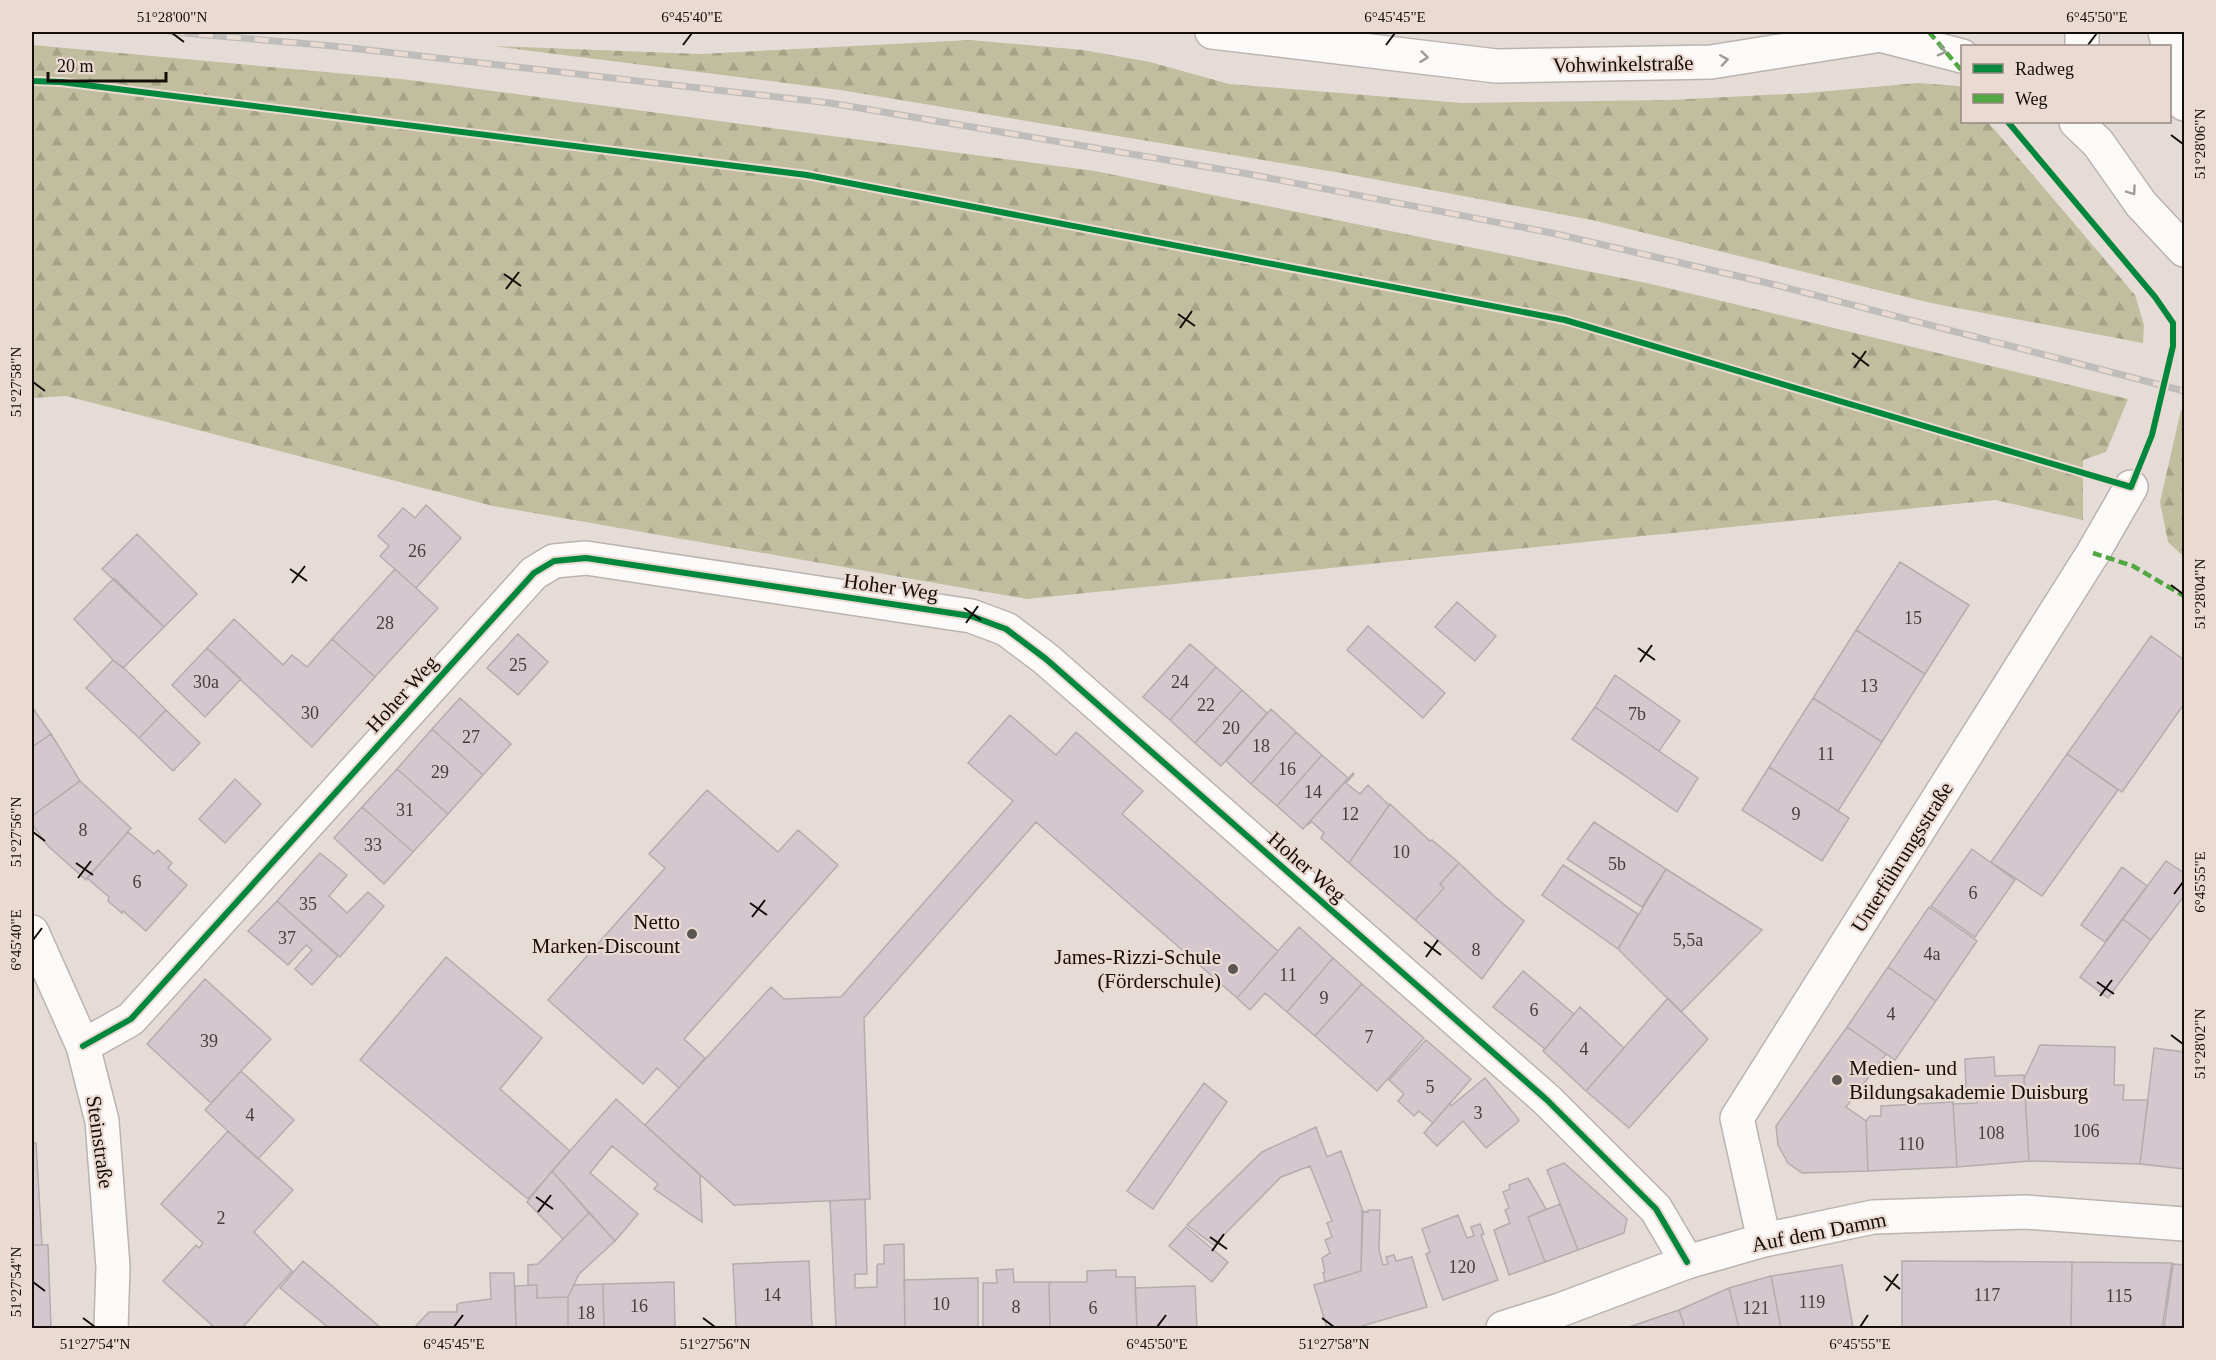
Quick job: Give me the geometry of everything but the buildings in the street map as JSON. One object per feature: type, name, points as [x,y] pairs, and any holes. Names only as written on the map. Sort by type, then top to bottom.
[{"type":"main road","name":"Vohwinkelstraße","points":[[1212,32],[1496,66],[1711,62],[1890,33]]},
{"type":"main road","name":"Vohwinkelstraße","points":[[1346,47],[1405,32]]},
{"type":"main road","points":[[1890,33],[1961,56]]},
{"type":"main road","points":[[2171,55],[2184,104]]},
{"type":"main road","points":[[2089,129],[2141,204],[2184,250]]},
{"type":"main road","name":"Unterführungsstraße","points":[[1764,1240],[1737,1118],[2093,553],[2131,487]]},
{"type":"main road","name":"Hoher Weg","points":[[83,1046],[131,1019],[534,573],[554,561],[586,558],[971,616],[1006,629],[1046,658],[1547,1100],[1656,1209],[1687,1262]]},
{"type":"main road","name":"Steinstraße","points":[[32,932],[83,1046],[102,1121],[113,1267],[111,1329]]},
{"type":"main road","name":"Auf dem Damm","points":[[1503,1329],[1687,1262],[1764,1240],[1873,1217],[2026,1212],[2184,1224]]},
{"type":"green space","points":[[1507,32],[1640,32],[1508,34]]},
{"type":"green space","points":[[970,40],[1083,50],[1150,62],[1229,84],[1462,103],[1670,100],[1806,93],[1918,83],[1959,86],[1961,88],[1961,123],[1989,123],[2135,295],[2144,325],[2143,343],[1931,303],[1592,220],[1341,173],[840,90],[493,46],[700,54]]},
{"type":"green space","points":[[32,45],[402,79],[1095,171],[1651,284],[2128,399],[2106,452],[2083,460],[2083,520],[1995,500],[1027,599],[493,506],[66,396],[32,398]]},
{"type":"green space","points":[[2181,410],[2184,411],[2184,557],[2168,542],[2160,502]]},
{"type":"railway","points":[[171,32],[333,46],[830,103],[1243,173],[1552,233],[1776,285],[2184,391]]},
{"type":"marked path","points":[[1929,32],[1961,70]]},
{"type":"marked path","points":[[2093,553],[2133,566],[2184,596]]},
{"type":"cycle path","points":[[32,81],[61,82],[807,175],[1565,320],[2131,487],[2152,435],[2173,346],[2173,323],[2155,297],[2009,123]]},
{"type":"cycle path","points":[[83,1046],[131,1019],[534,573],[554,561],[586,558],[971,616],[1006,629],[1046,659],[1547,1100],[1656,1209],[1687,1262]]},
{"type":"place","name":"Netto Marken-Discount","points":[[692,934]]},
{"type":"place","name":"James-Rizzi-Schule (Förderschule)","points":[[1233,969]]},
{"type":"place","name":"Medien- und Bildungsakademie Duisburg","points":[[1837,1080]]}]
